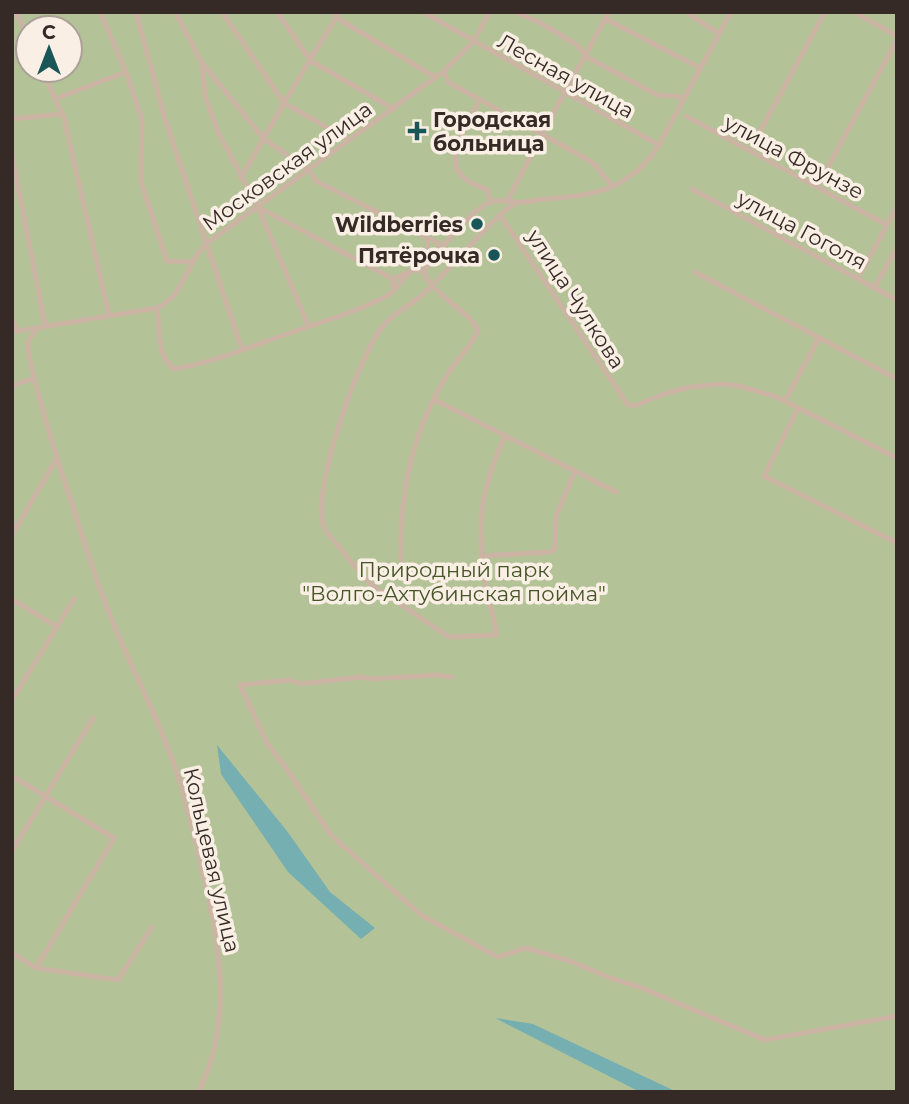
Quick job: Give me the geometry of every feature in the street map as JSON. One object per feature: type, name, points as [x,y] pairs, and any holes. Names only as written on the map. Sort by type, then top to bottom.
[{"type":"street","points":[[100,12],[126,72],[142,120],[141,182],[167,261],[191,262]]},
{"type":"street","points":[[136,12],[165,119],[242,350]]},
{"type":"street","points":[[175,12],[202,63],[264,139],[309,170],[316,181],[444,246]]},
{"type":"street","points":[[222,12],[284,103],[349,141]]},
{"type":"street","points":[[278,12],[311,61],[394,109]]},
{"type":"street","name":"Лесная улица","points":[[423,12],[659,145]]},
{"type":"street","name":"Московская улица","points":[[157,308],[173,299],[191,262],[206,244],[444,71],[473,42],[490,12]]},
{"type":"street","points":[[515,12],[537,21],[577,45],[587,57],[657,94],[684,97]]},
{"type":"street","points":[[686,12],[719,34]]},
{"type":"street","points":[[393,279],[409,272],[424,271],[476,212],[491,202],[508,200],[516,203],[571,198],[593,194],[631,177],[647,163],[659,145],[730,12]]},
{"type":"street","points":[[750,150],[825,12]]},
{"type":"street","points":[[817,187],[897,38],[854,12]]},
{"type":"street","points":[[241,178],[336,14],[435,77]]},
{"type":"street","points":[[508,200],[608,15],[700,68]]},
{"type":"street","points":[[202,63],[205,96],[219,132],[258,207],[309,327]]},
{"type":"street","points":[[444,71],[448,82],[594,164],[612,187]]},
{"type":"street","points":[[55,99],[126,72]]},
{"type":"street","points":[[48,84],[63,114],[109,315]]},
{"type":"street","points":[[479,101],[457,147],[455,163],[460,175],[487,190],[491,202]]},
{"type":"street","points":[[12,119],[63,114]]},
{"type":"street","name":"улица Фрунзе","points":[[687,116],[887,225]]},
{"type":"street","points":[[12,154],[45,326]]},
{"type":"street","name":"улица Гоголя","points":[[692,189],[897,300]]},
{"type":"street","points":[[505,436],[485,485],[480,509],[485,585],[496,635],[449,637],[369,583],[325,528],[321,516],[327,471],[346,399],[378,332],[394,315],[432,285],[500,215],[516,203]]},
{"type":"street","points":[[258,207],[393,279]]},
{"type":"street","points":[[858,278],[897,207]]},
{"type":"street","name":"улица Чулкова","points":[[500,215],[624,402],[633,406],[684,388],[722,384],[756,390],[785,401]]},
{"type":"street","points":[[401,559],[400,526],[407,472],[421,429],[447,374],[478,330],[428,282],[424,271],[428,253],[426,236]]},
{"type":"street","points":[[12,318],[15,331],[157,308],[160,351],[174,369],[214,360],[361,308],[393,292],[428,253],[444,246]]},
{"type":"street","points":[[874,288],[897,248]]},
{"type":"street","points":[[695,272],[897,379]]},
{"type":"street","points":[[393,279],[393,292]]},
{"type":"street","name":"Кольцевая улица","points":[[37,329],[28,341],[34,378],[57,458],[106,605],[172,757],[182,789],[215,936],[220,975],[220,1011],[216,1039],[198,1092]]},
{"type":"street","points":[[819,338],[785,401],[897,458]]},
{"type":"street","points":[[12,387],[34,378]]},
{"type":"street","points":[[435,400],[616,492]]},
{"type":"street","points":[[798,408],[764,476],[897,543]]},
{"type":"street","points":[[12,535],[57,458]]},
{"type":"street","points":[[482,556],[551,552],[555,548],[556,516],[575,471]]},
{"type":"street","points":[[12,599],[57,627]]},
{"type":"street","points":[[12,700],[74,599]]},
{"type":"street","points":[[452,677],[360,677],[301,684],[290,680],[240,685],[267,743],[331,835],[421,915],[498,957],[526,948],[570,961],[765,1040],[897,1016]]},
{"type":"street","points":[[12,851],[93,718]]},
{"type":"street","points":[[12,776],[114,838],[36,968]]},
{"type":"street","points":[[12,953],[36,968],[118,980],[152,927]]},
{"type":"green space","name":"Природный парк \"Волго-Ахтубинская пойма\"","points":[[12,12],[897,12],[897,1092],[12,1092]]},
{"type":"water","points":[[217,745],[287,831],[330,892],[375,928],[361,939],[288,872],[221,774]]},
{"type":"water","points":[[495,1018],[533,1024],[677,1092],[640,1092]]},
{"type":"place","name":"Городская больница","points":[[417,131]]},
{"type":"place","name":"Wildberries","points":[[477,224]]},
{"type":"place","name":"Пятёрочка","points":[[494,255]]}]
